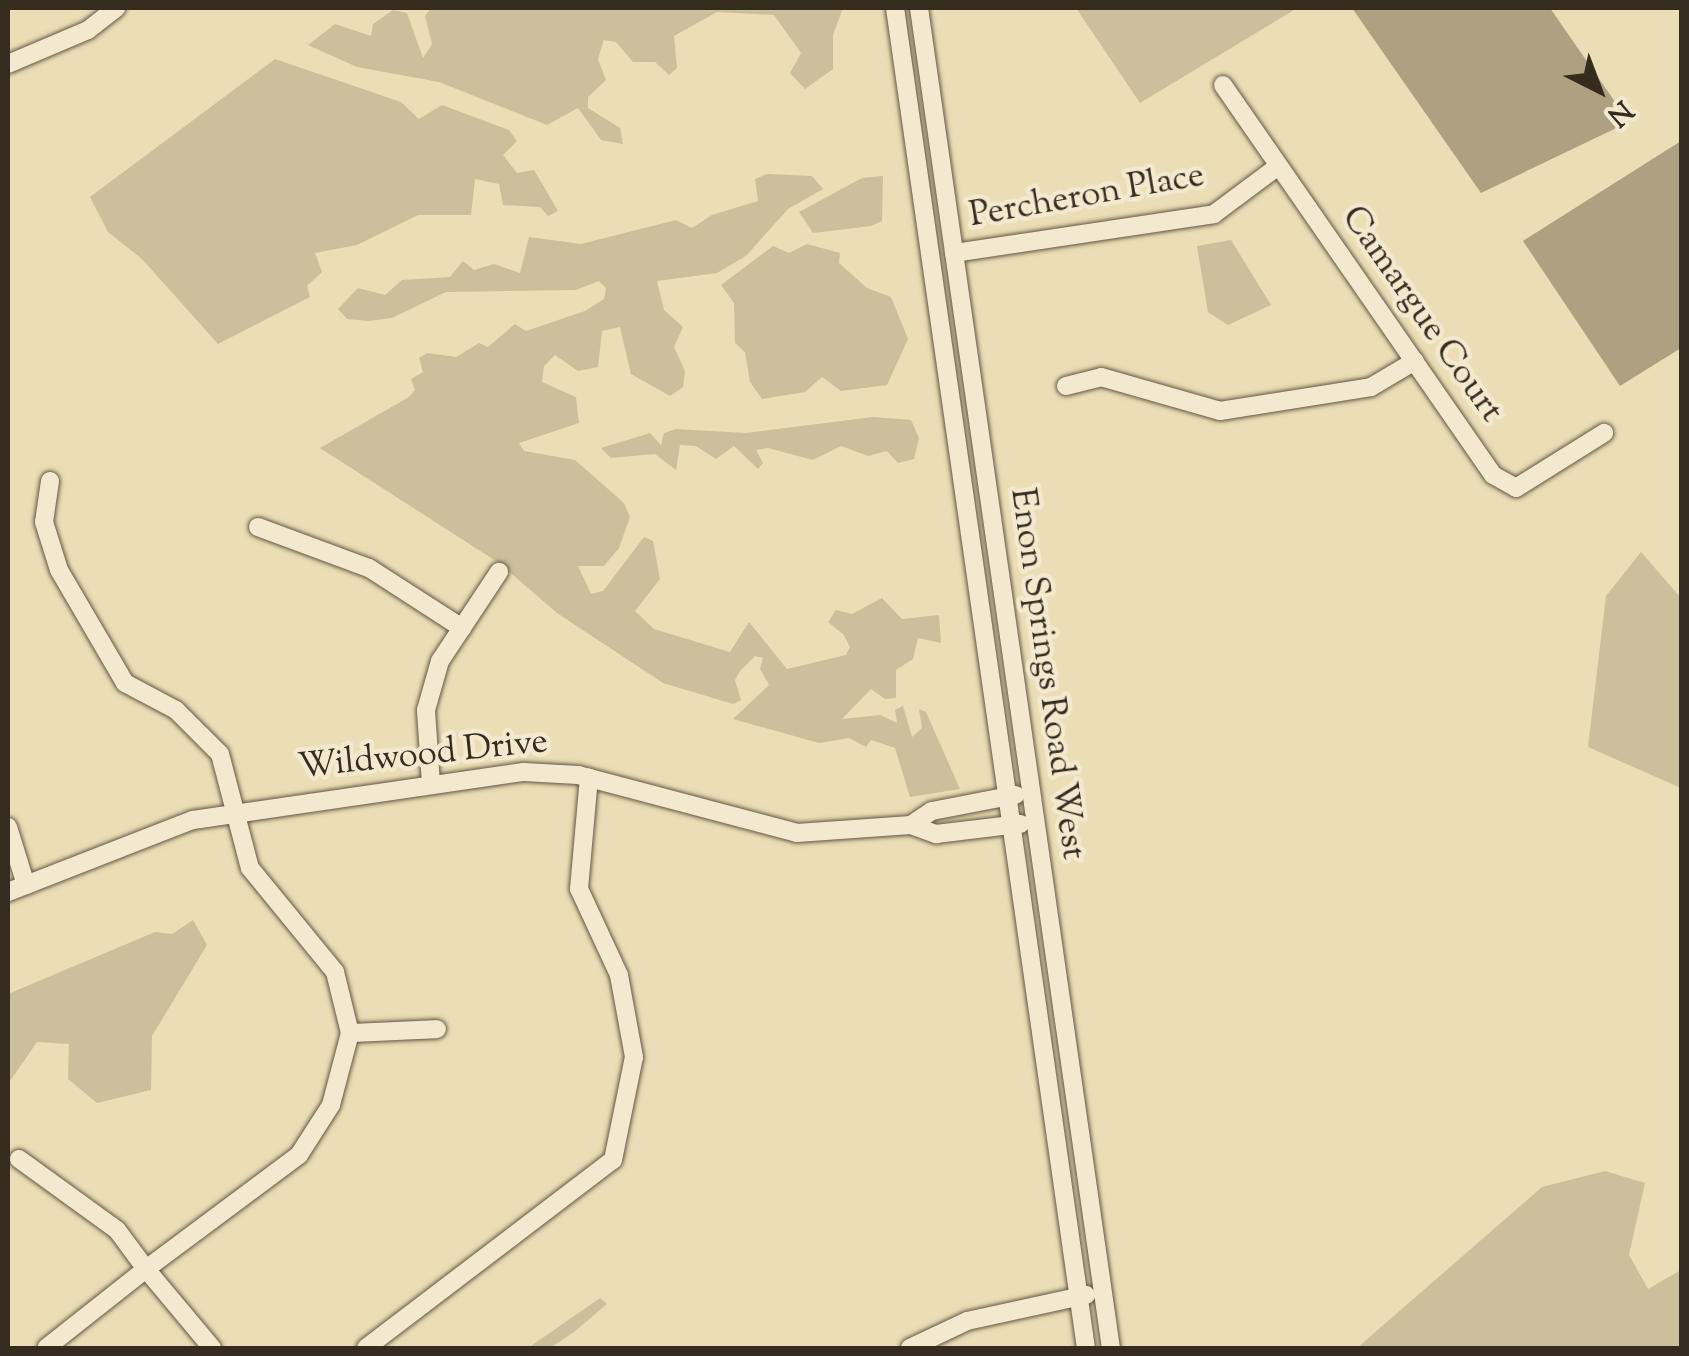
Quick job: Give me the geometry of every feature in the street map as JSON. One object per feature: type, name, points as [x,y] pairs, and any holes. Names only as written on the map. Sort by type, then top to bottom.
[{"type":"street","points":[[8,64],[88,30],[116,8]]},
{"type":"street","points":[[895,8],[1086,1348]]},
{"type":"street","name":"Enon Springs Road West","points":[[920,8],[1111,1348]]},
{"type":"street","name":"Camargue Court","points":[[1223,85],[1493,475],[1516,488],[1604,433]]},
{"type":"street","name":"Percheron Place","points":[[954,253],[1214,214],[1278,167]]},
{"type":"street","points":[[1066,386],[1101,377],[1220,411],[1371,388],[1415,361]]},
{"type":"street","points":[[46,1348],[299,1155],[331,1105],[350,1033],[336,972],[307,930],[250,868],[234,813],[229,777],[206,734],[125,683],[111,665],[59,570],[44,522],[50,480]]},
{"type":"street","points":[[258,527],[369,568],[462,628]]},
{"type":"street","points":[[432,784],[426,710],[440,660],[499,572]]},
{"type":"street","name":"Wildwood Drive","points":[[17,888],[152,834],[234,813],[556,770],[796,833],[912,825],[936,834],[1035,823]]},
{"type":"street","points":[[366,1348],[613,1160],[634,1057],[618,975],[580,889],[590,778]]},
{"type":"street","name":"Wildwood Drive","points":[[912,825],[932,811],[1031,793]]},
{"type":"street","points":[[8,828],[17,888]]},
{"type":"street","points":[[350,1033],[438,1029]]},
{"type":"street","points":[[20,1159],[117,1230],[212,1348]]},
{"type":"street","points":[[910,1348],[967,1321],[1102,1293]]},
{"type":"shaded area","points":[[431,8],[843,8],[833,35],[833,69],[805,89],[790,73],[801,53],[774,15],[717,12],[674,36],[677,68],[669,75],[655,62],[633,62],[616,42],[604,40],[598,59],[606,80],[588,97],[588,108],[620,128],[623,144],[601,140],[578,108],[547,125],[439,82],[357,67],[308,45],[335,24],[371,36],[373,24],[393,10],[407,13],[423,58],[432,44],[425,16]]},
{"type":"shaded area","points":[[1076,8],[1292,8],[1294,10],[1140,103]]},
{"type":"shaded area","points":[[1352,8],[1550,8],[1629,122],[1481,193]]},
{"type":"shaded area","points":[[275,59],[401,102],[419,119],[442,105],[509,130],[517,141],[503,155],[517,173],[534,170],[558,211],[548,216],[540,207],[503,205],[499,184],[475,179],[471,215],[418,215],[357,245],[315,253],[322,272],[307,286],[310,297],[218,344],[142,259],[108,232],[90,197]]},
{"type":"shaded area","points":[[1681,141],[1681,348],[1620,386],[1523,241]]},
{"type":"shaded area","points":[[767,174],[812,176],[823,189],[788,209],[746,256],[717,273],[657,281],[664,310],[683,327],[674,347],[685,371],[683,387],[670,396],[631,374],[620,327],[602,331],[598,367],[578,371],[555,355],[544,366],[542,382],[576,397],[579,423],[519,443],[524,451],[575,460],[624,503],[630,517],[619,548],[604,566],[578,566],[591,594],[603,591],[644,537],[653,541],[660,579],[635,611],[654,629],[730,652],[749,622],[787,669],[846,655],[850,647],[843,634],[828,622],[836,610],[852,614],[882,598],[902,619],[939,615],[941,643],[918,638],[913,659],[896,670],[896,698],[885,699],[871,689],[842,719],[880,715],[897,723],[895,710],[903,706],[912,737],[922,728],[919,709],[926,712],[960,789],[910,797],[895,748],[871,740],[866,747],[849,738],[819,743],[733,719],[769,685],[760,669],[763,658],[755,656],[740,671],[735,680],[741,700],[733,704],[663,683],[557,613],[499,563],[320,448],[409,397],[415,390],[411,379],[423,372],[419,358],[427,353],[456,357],[479,343],[488,347],[515,324],[526,331],[585,311],[604,299],[606,288],[599,281],[576,290],[446,292],[392,318],[368,321],[347,319],[338,309],[358,288],[385,295],[402,280],[450,277],[463,261],[474,270],[494,264],[520,273],[529,237],[581,244],[676,220],[692,228],[712,215],[758,201],[755,179]]},
{"type":"shaded area","points":[[883,176],[882,221],[871,226],[813,233],[799,212],[862,178]]},
{"type":"shaded area","points":[[1231,240],[1271,305],[1228,325],[1208,312],[1197,246]]},
{"type":"shaded area","points":[[807,244],[840,253],[839,263],[867,288],[891,297],[908,339],[887,385],[841,391],[822,377],[805,392],[762,399],[750,382],[745,352],[735,343],[734,303],[721,285],[773,246],[789,253]]},
{"type":"shaded area","points":[[873,417],[911,420],[919,438],[914,459],[898,463],[887,451],[868,456],[841,446],[813,460],[768,448],[756,450],[763,463],[758,469],[734,446],[716,459],[696,446],[680,445],[676,470],[655,454],[611,458],[601,448],[650,433],[661,445],[664,433],[676,429],[746,433]]},
{"type":"shaded area","points":[[1641,552],[1681,598],[1681,788],[1588,747],[1606,596]]},
{"type":"shaded area","points":[[193,920],[207,945],[152,1036],[151,1090],[97,1103],[68,1079],[69,1044],[37,1042],[8,1084],[8,994],[155,932],[172,934]]},
{"type":"shaded area","points":[[1605,1171],[1645,1183],[1629,1255],[1648,1289],[1681,1270],[1681,1348],[1357,1348],[1542,1187]]},
{"type":"shaded area","points":[[600,1298],[607,1304],[574,1332],[550,1348],[528,1348]]}]
